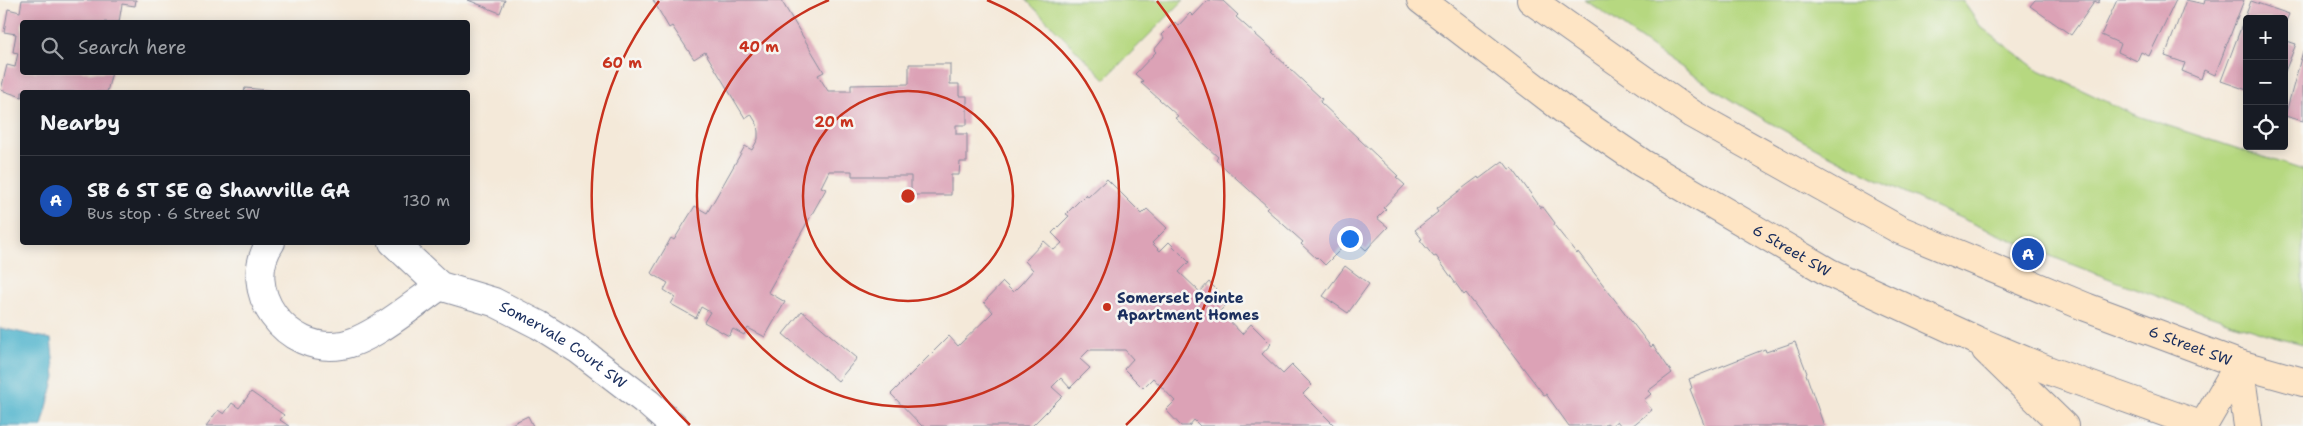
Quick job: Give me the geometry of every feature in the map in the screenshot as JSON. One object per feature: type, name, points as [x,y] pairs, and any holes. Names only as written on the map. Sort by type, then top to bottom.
[{"type":"main road","name":"6 Street SW","points":[[1421,0],[1564,109],[1642,163],[1830,273],[1976,340],[2106,392],[2203,426]]},
{"type":"main road","name":"6 Street SW","points":[[1530,0],[1692,114],[1900,230],[2086,307],[2239,364],[2303,382]]},
{"type":"main road","points":[[1976,340],[2064,426]]},
{"type":"main road","points":[[2203,426],[2239,364]]},
{"type":"main road","points":[[2239,364],[2248,426]]},
{"type":"street","points":[[271,245],[262,266],[262,282],[267,304],[279,324],[288,332],[309,343],[327,346],[355,342],[440,286]]},
{"type":"street","name":"Somervale Court SW","points":[[396,245],[440,286],[494,302],[539,325],[579,350],[613,375],[674,426]]},
{"type":"green space","points":[[1026,0],[1184,0],[1105,79]]},
{"type":"green space","points":[[1585,0],[1962,0],[1981,27],[2035,68],[2135,115],[2303,170],[2303,344],[2209,315],[2108,278],[1971,223],[1882,181],[1794,136],[1740,105]]},
{"type":"water","points":[[0,328],[51,339],[55,377],[42,426],[0,426]]},
{"type":"building","points":[[22,0],[136,0],[135,6],[122,4],[119,20],[20,20],[20,75],[111,75],[108,90],[20,90],[20,96],[1,90],[7,65],[15,67],[18,53],[13,52],[16,34],[4,32],[8,9],[20,12]]},
{"type":"building","points":[[468,0],[505,0],[500,13]]},
{"type":"building","points":[[653,0],[781,0],[824,72],[818,75],[828,91],[851,91],[851,85],[909,84],[909,64],[950,64],[950,84],[959,84],[959,96],[967,96],[967,125],[956,125],[956,134],[967,134],[967,162],[960,162],[959,175],[951,175],[951,195],[911,195],[911,176],[852,176],[852,171],[829,171],[821,187],[826,189],[768,292],[785,302],[765,337],[748,328],[744,335],[733,329],[729,336],[704,322],[710,312],[701,307],[696,318],[671,304],[675,297],[664,290],[668,283],[651,273],[671,238],[674,240],[695,206],[707,213],[745,146],[752,150],[758,139],[758,132],[757,124],[751,114],[745,118],[705,52],[694,59],[672,26],[669,28]]},
{"type":"building","points":[[1208,0],[1223,1],[1238,15],[1236,17],[1274,51],[1272,52],[1322,99],[1320,102],[1398,176],[1396,177],[1405,185],[1383,208],[1386,209],[1377,218],[1388,227],[1366,250],[1356,241],[1350,247],[1346,244],[1325,265],[1301,244],[1303,242],[1266,209],[1268,207],[1216,160],[1218,157],[1175,118],[1178,116],[1141,83],[1143,81],[1135,74],[1156,52],[1154,50],[1164,38],[1162,35],[1175,22],[1178,26],[1190,13],[1193,16]]},
{"type":"building","points":[[2035,0],[2100,0],[2098,3],[2095,1],[2071,35],[2030,6]]},
{"type":"building","points":[[2117,0],[2176,0],[2149,56],[2141,52],[2137,61],[2118,52],[2121,44],[2101,35]]},
{"type":"building","points":[[2186,0],[2204,4],[2205,0],[2244,0],[2215,75],[2204,70],[2201,79],[2182,71],[2185,63],[2165,56]]},
{"type":"building","points":[[2251,1],[2289,14],[2288,16],[2246,15]]},
{"type":"building","points":[[2243,22],[2243,89],[2221,81]]},
{"type":"building","points":[[2288,41],[2296,44],[2288,64]]},
{"type":"building","points":[[2303,51],[2303,121],[2288,117],[2288,105]]},
{"type":"building","points":[[245,88],[266,90],[244,90]]},
{"type":"building","points":[[1503,161],[1509,169],[1512,168],[1541,208],[1543,207],[1555,223],[1554,225],[1577,254],[1578,252],[1651,347],[1653,345],[1672,373],[1648,391],[1651,394],[1644,400],[1652,410],[1632,426],[1621,426],[1617,421],[1611,426],[1607,423],[1603,426],[1569,426],[1466,293],[1464,295],[1436,256],[1434,257],[1420,240],[1422,239],[1415,230],[1438,212],[1436,209],[1478,177],[1479,179]]},
{"type":"building","name":"Somerset Pointe Apartment Homes","points":[[1107,179],[1142,214],[1147,209],[1167,228],[1152,243],[1160,251],[1169,242],[1189,262],[1179,272],[1200,292],[1209,282],[1229,302],[1220,311],[1242,334],[1251,324],[1271,344],[1262,354],[1283,374],[1292,365],[1312,385],[1303,394],[1335,426],[1200,426],[1194,420],[1189,426],[1181,426],[1166,410],[1175,401],[1153,378],[1143,388],[1124,369],[1133,359],[1125,350],[1089,350],[1080,359],[1090,368],[1070,388],[1061,378],[1052,387],[1062,396],[1032,426],[922,426],[891,394],[949,336],[958,346],[993,312],[984,302],[1003,282],[1013,292],[1021,284],[1033,270],[1025,261],[1044,241],[1054,250],[1062,243],[1052,233],[1069,216],[1066,214],[1086,194],[1088,197]]},
{"type":"building","points":[[1345,266],[1369,284],[1348,313],[1323,296]]},
{"type":"building","points":[[802,311],[857,358],[838,381],[783,334]]},
{"type":"building","points":[[1795,342],[1824,426],[1705,426],[1690,389],[1692,388],[1689,379],[1765,349],[1766,352]]},
{"type":"building","points":[[251,392],[284,415],[280,420],[289,426],[206,426],[218,410],[224,414],[232,403],[239,408]]},
{"type":"building","points":[[528,416],[533,426],[507,426]]},
{"type":"place","name":"SB 6 ST SE @ Shawville GA","points":[[2028,254]]},
{"type":"place","name":"Somerset Pointe Apartment Homes","points":[[1107,307]]}]
